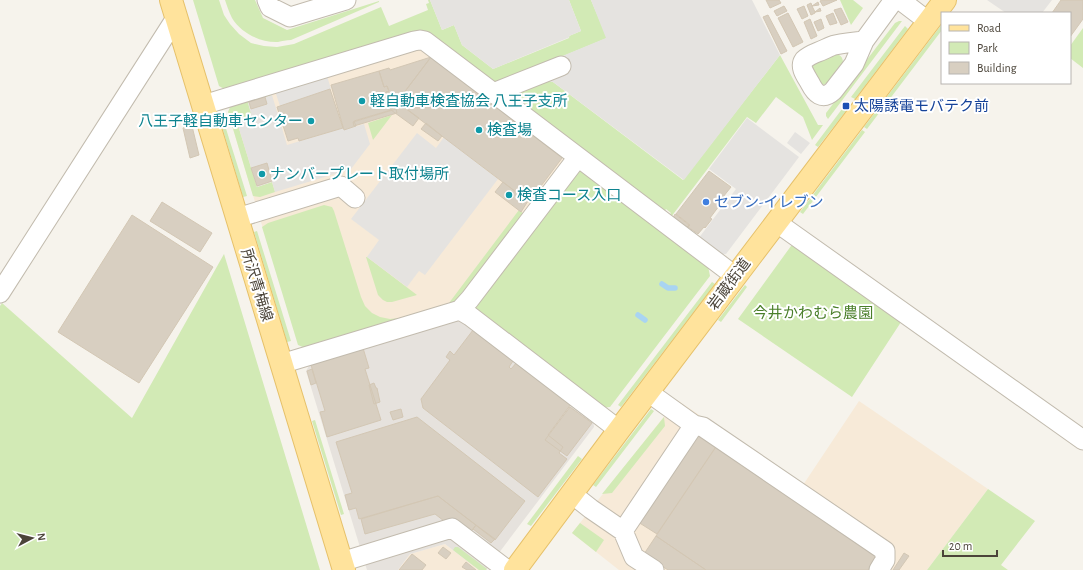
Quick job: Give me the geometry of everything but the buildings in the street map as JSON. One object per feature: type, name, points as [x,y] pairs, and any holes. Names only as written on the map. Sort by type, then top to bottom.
[{"type":"main road","name":"岩蔵街道","points":[[515,570],[735,276],[945,0]]},
{"type":"main road","name":"所沢青梅線","points":[[174,9],[342,566]]},
{"type":"street","points":[[267,0],[270,7],[290,17],[346,0]]},
{"type":"street","points":[[864,41],[894,0]]},
{"type":"street","points":[[900,0],[929,22]]},
{"type":"street","points":[[0,293],[174,9]]},
{"type":"street","points":[[203,106],[414,41],[425,41],[735,276]]},
{"type":"street","points":[[493,93],[561,66]]},
{"type":"street","points":[[281,364],[460,310],[470,299],[578,157]]},
{"type":"street","points":[[237,218],[341,186],[356,198]]},
{"type":"street","points":[[776,222],[1083,440]]},
{"type":"street","points":[[460,310],[619,430]]},
{"type":"street","points":[[648,392],[694,425],[703,427],[886,550],[886,560],[879,570]]},
{"type":"street","points":[[623,531],[694,425]]},
{"type":"street","points":[[572,494],[623,531],[634,557],[654,570]]},
{"type":"street","points":[[342,566],[452,528],[507,570]]},
{"type":"shaded area","points":[[430,0],[569,0],[581,31],[493,69],[462,45],[454,25],[442,30]]},
{"type":"shaded area","points":[[591,0],[752,0],[780,55],[684,180],[553,82],[495,84],[606,38]]},
{"type":"shaded area","points":[[987,0],[1052,0],[1043,12],[1005,12]]},
{"type":"shaded area","points":[[415,49],[424,50],[562,154],[563,163],[453,304],[367,330],[264,232],[228,112],[231,105]]},
{"type":"shaded area","points":[[327,76],[331,89],[280,106],[275,91]]},
{"type":"shaded area","points":[[272,95],[287,145],[343,128],[344,130],[364,124],[370,144],[351,169],[275,192],[272,182],[257,187],[237,122],[252,118],[248,103]]},
{"type":"shaded area","points":[[747,118],[799,157],[726,254],[718,254],[698,239],[736,189],[709,169]]},
{"type":"shaded area","points":[[795,132],[810,143],[801,154],[787,143]]},
{"type":"shaded area","points":[[417,133],[436,148],[444,137],[498,179],[425,275],[419,271],[407,287],[367,257],[379,240],[351,219]]},
{"type":"shaded area","points":[[456,319],[464,321],[593,419],[594,427],[486,570],[479,570],[445,544],[410,554],[398,570],[367,570],[306,371],[310,364]]},
{"type":"shaded area","points":[[677,400],[803,485],[859,401],[988,489],[927,570],[619,570],[572,533]]},
{"type":"shaded area","points":[[445,544],[479,570],[398,570],[410,554]]},
{"type":"green space","points":[[193,0],[219,0],[224,15],[239,34],[251,43],[277,47],[294,44],[381,7],[389,26],[428,10],[426,4],[429,3],[428,0],[430,0],[442,30],[454,25],[462,45],[493,69],[569,38],[569,36],[581,31],[569,0],[591,0],[607,38],[495,84],[423,30],[226,90],[219,86]]},
{"type":"green space","points":[[225,0],[255,0],[263,18],[287,30],[379,2],[291,40],[272,42],[258,39],[241,28],[232,18]]},
{"type":"green space","points":[[840,0],[853,0],[863,8],[851,25]]},
{"type":"green space","points":[[902,21],[828,119],[826,113],[895,23]]},
{"type":"green space","points":[[941,25],[941,31],[867,129],[864,127]]},
{"type":"green space","points":[[905,26],[908,29],[855,99],[851,97]]},
{"type":"green space","points":[[1083,28],[1083,68],[1071,59],[1071,45]]},
{"type":"green space","points":[[834,54],[841,56],[843,63],[829,82],[823,85],[816,77],[812,67],[813,64]]},
{"type":"green space","points":[[780,55],[818,125],[823,125],[812,140],[803,117],[776,97],[756,123],[747,117],[671,217],[669,216],[671,213],[666,209],[664,212],[511,95],[549,81],[553,82],[683,180]]},
{"type":"green space","points":[[271,93],[272,95],[248,103],[253,118],[237,122],[257,187],[272,182],[275,192],[260,197],[253,196],[228,112],[231,105]]},
{"type":"green space","points":[[842,109],[846,111],[818,147],[815,145]]},
{"type":"green space","points":[[392,115],[373,140],[368,123]]},
{"type":"green space","points":[[223,119],[247,196],[243,197],[220,120]]},
{"type":"green space","points":[[862,130],[865,132],[803,214],[800,212]]},
{"type":"green space","points":[[584,170],[708,266],[710,276],[610,407],[601,408],[475,313],[474,304],[575,172]]},
{"type":"green space","points":[[324,205],[332,207],[334,211],[365,306],[372,313],[380,317],[390,319],[399,318],[449,303],[519,210],[524,214],[459,299],[453,304],[305,348],[298,345],[262,227],[268,223]]},
{"type":"green space","points":[[257,231],[291,341],[287,342],[254,232]]},
{"type":"green space","name":"今井かわむら農園","points":[[799,245],[903,319],[852,397],[738,319],[791,246]]},
{"type":"green space","points":[[224,254],[320,570],[0,570],[0,306],[2,303],[132,418]]},
{"type":"green space","points":[[366,257],[417,295],[392,302],[383,300],[378,295]]},
{"type":"green space","points":[[712,282],[715,284],[621,407],[618,405]]},
{"type":"green space","points":[[745,285],[747,287],[721,322],[718,320]]},
{"type":"green space","points":[[651,409],[654,411],[596,487],[593,485]]},
{"type":"green space","points":[[664,417],[665,426],[612,493],[602,494]]},
{"type":"green space","points":[[315,420],[344,514],[341,515],[312,421]]},
{"type":"green space","points":[[578,456],[582,459],[531,526],[527,524]]},
{"type":"green space","points":[[988,489],[1035,521],[1001,565],[1008,570],[927,570]]},
{"type":"green space","points":[[580,523],[604,540],[596,552],[572,533]]},
{"type":"green space","points":[[455,547],[458,547],[487,569],[479,570],[453,550]]},
{"type":"waterway","points":[[662,284],[668,288],[675,288]]},
{"type":"waterway","points":[[638,315],[645,320]]},
{"type":"place","name":"軽自動車検査協会 八王子支所","points":[[362,101]]},
{"type":"place","name":"太陽誘電モバテク前","points":[[846,106]]},
{"type":"place","name":"八王子軽自動車センター","points":[[311,121]]},
{"type":"place","name":"検査場","points":[[479,130]]},
{"type":"place","name":"ナンバープレート取付場所","points":[[262,174]]},
{"type":"place","name":"検査コース入口","points":[[509,195]]},
{"type":"place","name":"セブン-イレブン","points":[[706,202]]}]
